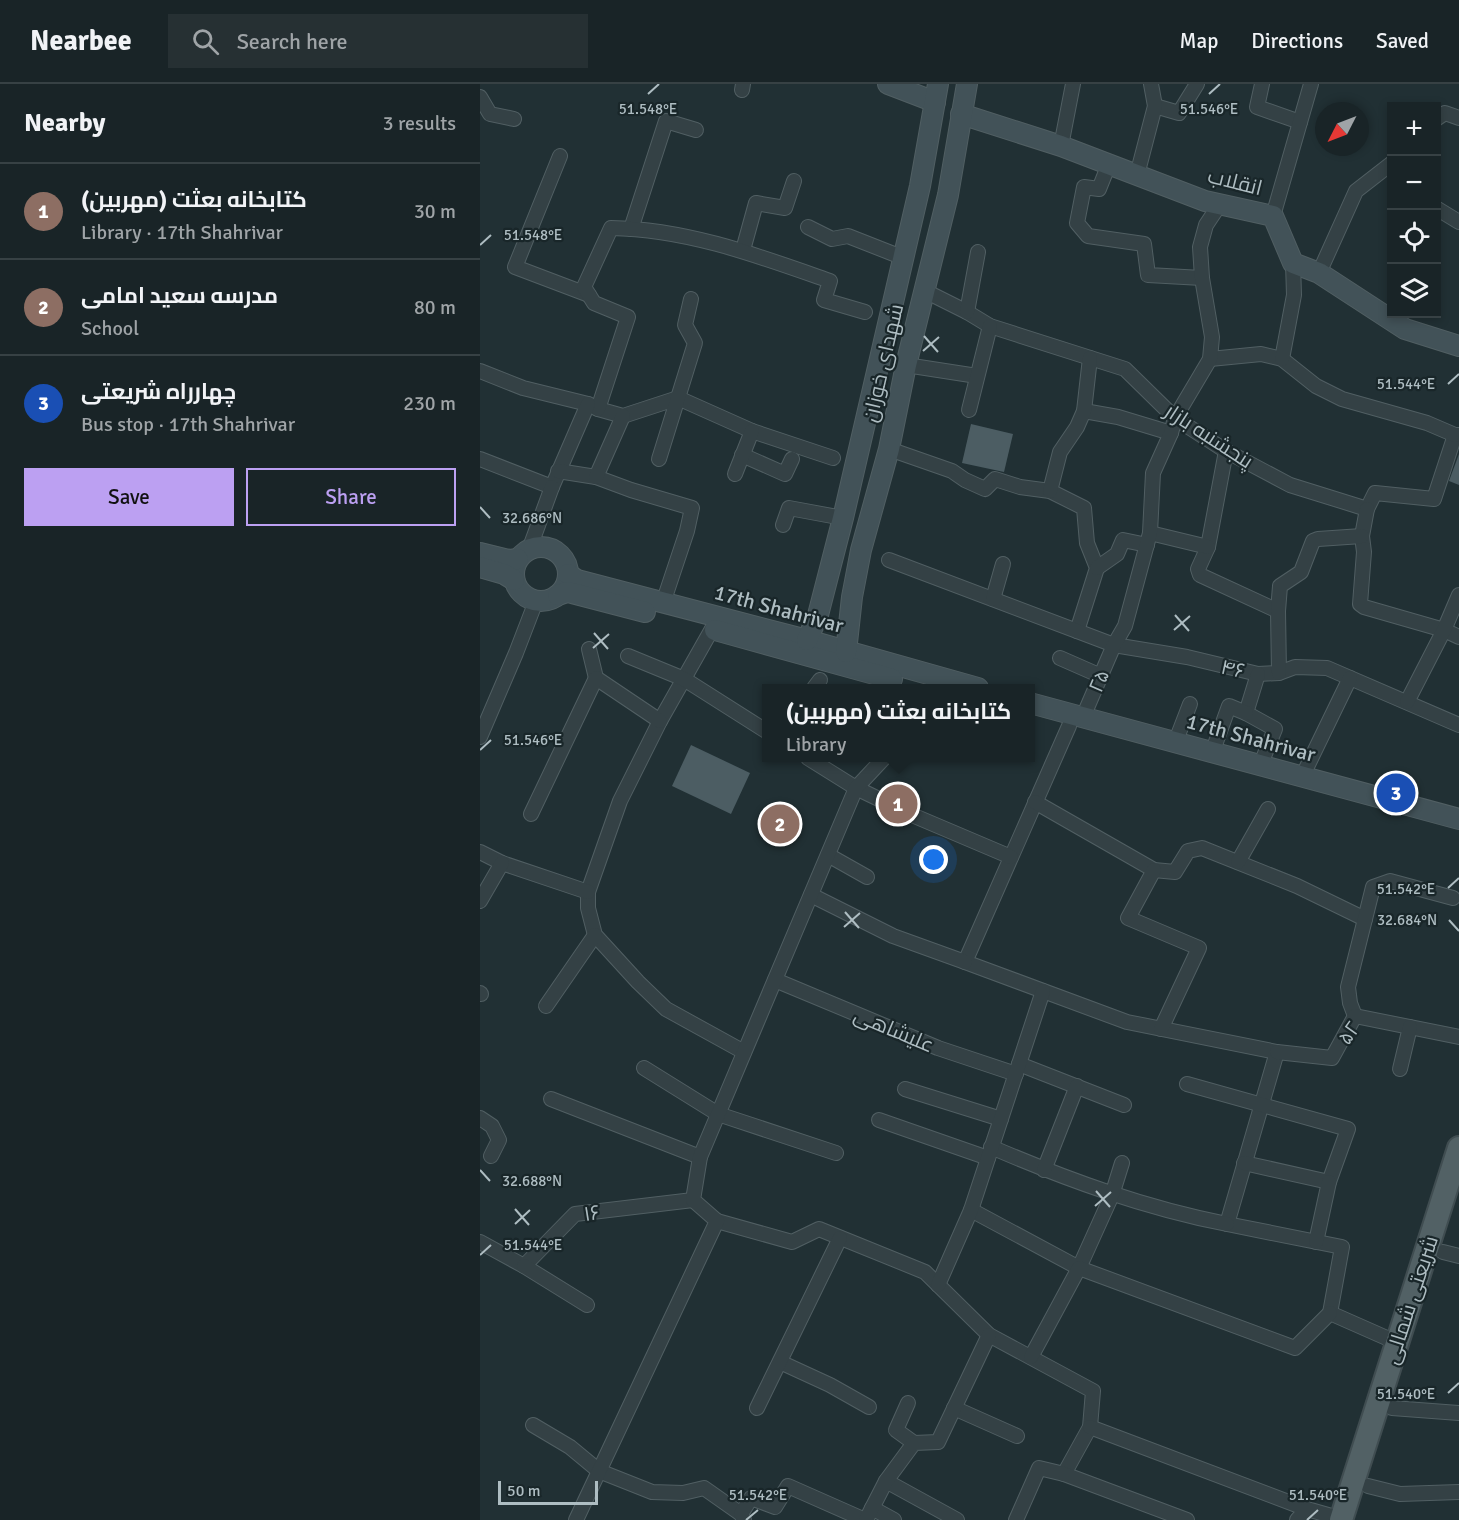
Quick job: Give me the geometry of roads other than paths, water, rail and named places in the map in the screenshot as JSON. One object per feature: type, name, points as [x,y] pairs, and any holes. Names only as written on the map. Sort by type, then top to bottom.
[{"type":"main road","points":[[888,84],[936,93]]},
{"type":"main road","name":"شهدای خوزان","points":[[846,652],[852,597],[861,549],[888,449],[948,195],[967,84]]},
{"type":"main road","name":"شهدای خوزان","points":[[807,640],[818,615],[843,518],[920,186],[936,93]]},
{"type":"main road","name":"انقلاب","points":[[961,114],[1061,146],[1204,201],[1273,216],[1293,263]]},
{"type":"main road","points":[[1293,263],[1319,273],[1405,329],[1459,346]]},
{"type":"main road","points":[[480,553],[508,560],[547,548],[562,558],[568,574],[566,583],[558,595],[548,600],[536,601],[523,595],[514,580],[504,574],[480,567]]},
{"type":"main road","points":[[514,580],[514,571],[524,555]]},
{"type":"main road","name":"17th Shahrivar","points":[[568,574],[577,580],[807,640],[963,684]]},
{"type":"main road","points":[[825,589],[852,597]]},
{"type":"main road","name":"17th Shahrivar","points":[[558,595],[572,593],[915,684]]},
{"type":"main road","name":"17th Shahrivar","points":[[1035,705],[1076,722],[1459,831]]},
{"type":"main road","name":"17th Shahrivar","points":[[1035,716],[1175,742],[1459,819]]},
{"type":"main road","name":"شریعتی شمالی","points":[[1347,1520],[1398,1343],[1459,1149]]},
{"type":"main road","name":"شریعتی شمالی","points":[[1347,1520],[1368,1486],[1392,1408],[1451,1254],[1459,1200]]},
{"type":"street","points":[[1061,146],[1073,84]]},
{"type":"street","points":[[1137,175],[1155,106],[1151,84]]},
{"type":"street","points":[[1155,106],[1179,113],[1197,84]]},
{"type":"street","points":[[1262,84],[1257,107],[1300,122]]},
{"type":"street","points":[[1273,216],[1311,84]]},
{"type":"street","points":[[480,97],[489,114],[514,119]]},
{"type":"street","points":[[1441,116],[1445,113],[1459,118]]},
{"type":"street","points":[[631,229],[666,121],[696,130]]},
{"type":"street","points":[[560,156],[515,267],[589,295]]},
{"type":"street","points":[[1109,164],[1099,189],[1084,187],[1077,223],[1088,236],[1144,244],[1148,275],[1202,278]]},
{"type":"street","points":[[1319,273],[1356,191],[1387,167]]},
{"type":"street","points":[[743,250],[756,203],[785,208],[794,181]]},
{"type":"street","points":[[1220,204],[1206,225],[1200,247],[1202,278],[1212,337],[1210,359],[1261,354],[1282,359],[1317,386],[1342,399],[1427,423],[1457,435],[1434,499],[1375,493],[1367,509],[1362,536],[1364,552],[1360,604],[1444,630],[1459,637]]},
{"type":"street","points":[[1440,210],[1459,222]]},
{"type":"street","points":[[808,227],[832,239],[848,236],[904,258]]},
{"type":"street","points":[[524,555],[558,471],[593,407],[628,317],[594,303],[584,288],[611,228],[643,229],[743,250],[830,281],[824,300],[865,312]]},
{"type":"street","points":[[967,312],[978,252]]},
{"type":"street","points":[[1282,359],[1294,295],[1293,263]]},
{"type":"street","name":"پنجشنبه بازار","points":[[925,291],[990,326],[1125,369],[1175,418],[1226,451],[1290,485],[1367,509]]},
{"type":"street","points":[[658,459],[695,343],[684,325],[691,299]]},
{"type":"street","points":[[969,410],[990,326]]},
{"type":"street","points":[[1050,491],[1060,452],[1077,427],[1084,411],[1090,358]]},
{"type":"street","name":"۲۵","points":[[965,962],[1035,802],[1125,626],[1148,539],[1154,473],[1175,418],[1210,359]]},
{"type":"street","points":[[906,365],[977,376]]},
{"type":"street","points":[[480,371],[523,388],[623,416],[678,398],[752,431],[833,458]]},
{"type":"street","points":[[1084,411],[1118,417],[1171,433]]},
{"type":"street","points":[[596,477],[623,416]]},
{"type":"street","points":[[735,474],[752,431]]},
{"type":"street","points":[[888,449],[952,471],[985,489],[995,479],[1020,487],[1050,491],[1084,508],[1087,543],[1097,568]]},
{"type":"street","points":[[1226,451],[1209,547],[1198,569],[1200,575],[1278,611]]},
{"type":"street","points":[[742,455],[785,474],[792,459]]},
{"type":"street","points":[[480,459],[552,487]]},
{"type":"street","points":[[558,471],[596,477],[692,508],[687,531],[663,603]]},
{"type":"street","points":[[783,525],[789,508],[843,518]]},
{"type":"street","points":[[1279,673],[1280,586],[1301,572],[1313,541],[1362,536]]},
{"type":"street","points":[[1077,631],[1097,568],[1117,554],[1123,540],[1148,539],[1209,547]]},
{"type":"street","name":"۴۶","points":[[889,560],[1114,645],[1187,657],[1258,674],[1279,673],[1295,668],[1327,668],[1407,702]]},
{"type":"street","points":[[993,598],[1003,564]]},
{"type":"street","points":[[1459,595],[1444,630],[1407,702],[1459,725]]},
{"type":"street","points":[[480,737],[536,601]]},
{"type":"street","points":[[712,629],[660,721],[620,801],[588,892],[588,908],[595,935],[666,1009],[744,1052]]},
{"type":"street","points":[[531,814],[596,678],[589,649]]},
{"type":"street","points":[[628,656],[684,679],[762,728]]},
{"type":"street","points":[[1060,658],[1101,676]]},
{"type":"street","points":[[1246,713],[1258,674]]},
{"type":"street","points":[[596,678],[660,721]]},
{"type":"street","points":[[1302,777],[1350,678]]},
{"type":"street","points":[[1175,742],[1190,704]]},
{"type":"street","points":[[1212,753],[1229,706],[1275,729],[1260,766]]},
{"type":"street","points":[[814,762],[856,788],[912,815],[1011,857]]},
{"type":"street","points":[[880,762],[856,788],[700,1157],[693,1200],[717,1221],[792,1242],[819,1229],[925,1272],[990,1335],[1093,1391],[1090,1426],[1064,1474]]},
{"type":"street","points":[[1035,802],[1154,870],[1175,872],[1188,851],[1202,848],[1297,886],[1365,918]]},
{"type":"street","points":[[1239,862],[1268,809]]},
{"type":"street","points":[[480,852],[588,892]]},
{"type":"street","points":[[828,855],[867,877]]},
{"type":"street","points":[[480,901],[502,862]]},
{"type":"street","points":[[1154,870],[1128,918],[1199,948],[1161,1029]]},
{"type":"street","points":[[1355,1016],[1350,1003],[1348,987],[1373,887],[1390,882],[1453,898]]},
{"type":"street","points":[[811,895],[894,936],[1127,1022],[1277,1052],[1227,1224]]},
{"type":"street","points":[[546,1006],[595,935]]},
{"type":"street","name":"علیشاهی","points":[[775,980],[938,1048],[1077,1086],[1124,1105]]},
{"type":"street","points":[[938,1285],[971,1210],[1043,991]]},
{"type":"street","name":"۵۲","points":[[1277,1052],[1332,1058],[1355,1016],[1459,1037]]},
{"type":"street","points":[[1400,1069],[1410,1027]]},
{"type":"street","points":[[644,1068],[718,1114],[836,1153]]},
{"type":"street","points":[[1187,1084],[1348,1129],[1329,1182],[1316,1242]]},
{"type":"street","points":[[1044,1170],[1077,1086]]},
{"type":"street","points":[[905,1089],[1001,1119]]},
{"type":"street","points":[[551,1099],[700,1157]]},
{"type":"street","points":[[480,1118],[492,1126],[499,1140],[491,1156]]},
{"type":"street","points":[[879,1120],[1044,1170],[1112,1195],[1186,1216],[1341,1247],[1330,1313],[1295,1348],[1079,1268],[971,1210]]},
{"type":"street","points":[[1031,1357],[1079,1268],[1112,1195],[1122,1162]]},
{"type":"street","points":[[1245,1164],[1329,1182]]},
{"type":"street","name":"۱۶","points":[[524,1266],[575,1214],[693,1200]]},
{"type":"street","points":[[576,1520],[717,1221]]},
{"type":"street","points":[[757,1408],[840,1238]]},
{"type":"street","points":[[480,1242],[587,1305]]},
{"type":"street","points":[[1330,1313],[1398,1343]]},
{"type":"street","points":[[908,1403],[896,1430],[914,1443],[938,1442],[990,1335]]},
{"type":"street","points":[[780,1362],[830,1385],[869,1407]]},
{"type":"street","points":[[954,1408],[1017,1436]]},
{"type":"street","points":[[1392,1408],[1459,1413]]},
{"type":"street","points":[[533,1425],[570,1447],[600,1471],[652,1492],[683,1493],[704,1488],[742,1517],[751,1498],[775,1507],[788,1486],[868,1516],[894,1520]]},
{"type":"street","points":[[1090,1426],[1307,1509],[1347,1520]]},
{"type":"street","points":[[868,1516],[886,1481],[914,1443]]},
{"type":"street","points":[[1016,1520],[1039,1468],[1064,1474],[1187,1520]]},
{"type":"street","points":[[886,1481],[957,1520]]},
{"type":"street","points":[[1368,1486],[1400,1494],[1459,1492]]},
{"type":"street","points":[[1297,1520],[1307,1509]]},
{"type":"place","name":"چهارراه شریعتی","points":[[1396,793]]},
{"type":"place","name":"کتابخانه بعثت (مهربین)","points":[[898,804]]},
{"type":"place","name":"مدرسه سعید امامی","points":[[780,824]]}]
